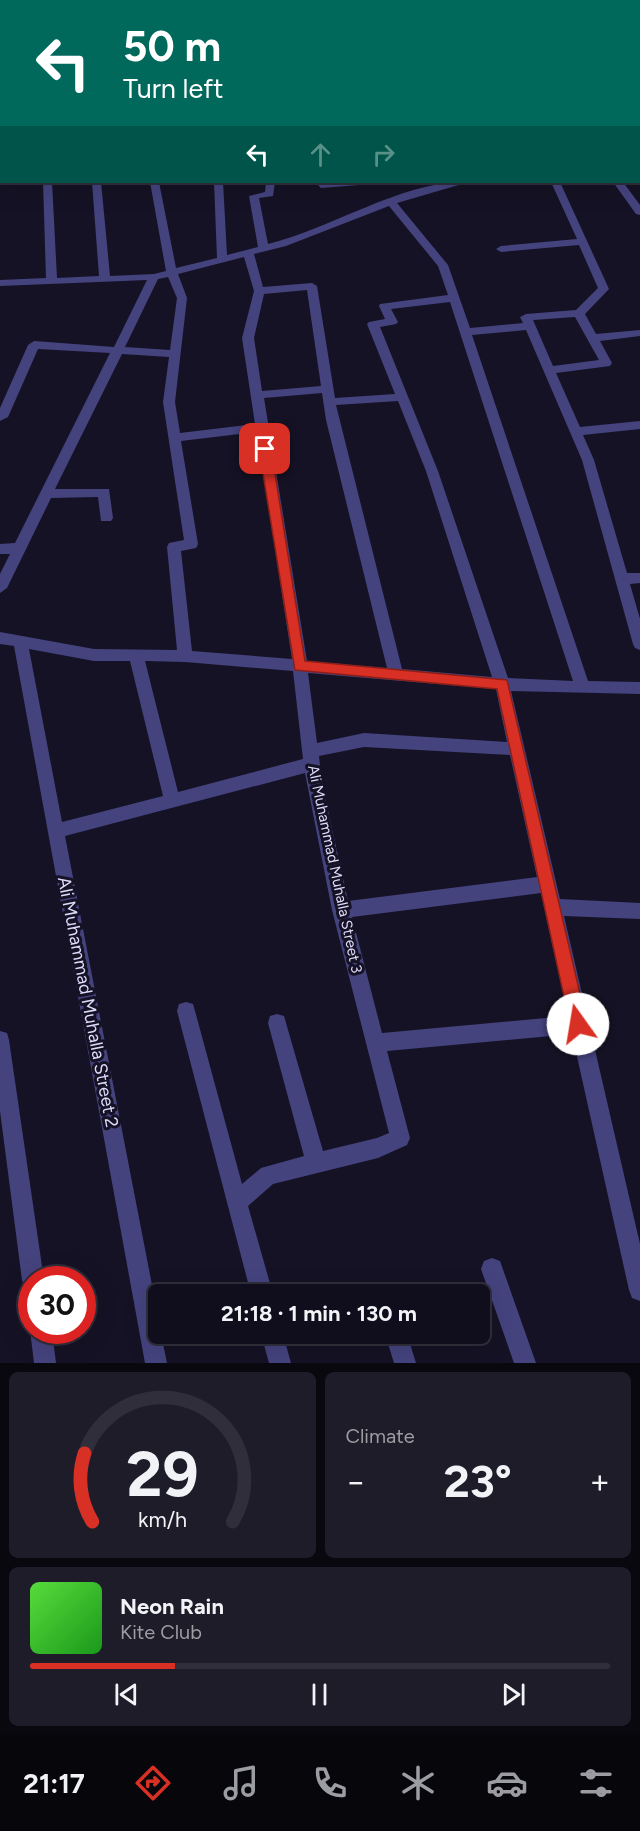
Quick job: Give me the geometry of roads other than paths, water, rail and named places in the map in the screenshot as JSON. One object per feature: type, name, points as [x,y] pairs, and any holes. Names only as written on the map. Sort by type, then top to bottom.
[{"type":"street","points":[[47,183],[52,281]]},
{"type":"street","points":[[96,183],[105,279]]},
{"type":"street","points":[[154,183],[172,272],[182,298],[169,402],[191,544],[174,547],[185,656]]},
{"type":"street","points":[[218,183],[222,260]]},
{"type":"street","points":[[264,249],[254,196],[270,194],[270,183]]},
{"type":"street","points":[[320,183],[321,185],[346,183]]},
{"type":"street","points":[[0,283],[154,277],[264,249],[445,183]]},
{"type":"street","points":[[556,183],[604,289],[579,313],[526,317],[588,460],[640,644]]},
{"type":"street","points":[[619,183],[640,212]]},
{"type":"street","points":[[391,202],[443,265],[583,687]]},
{"type":"street","points":[[501,249],[582,242]]},
{"type":"street","points":[[248,253],[259,291],[312,286],[329,402],[396,674]]},
{"type":"street","points":[[0,588],[154,277]]},
{"type":"street","name":"Ali Muhammad Muhalla Street 3","points":[[237,1202],[268,1175],[378,1148],[400,1138],[341,910],[311,758],[300,666],[248,338],[259,291]]},
{"type":"street","points":[[454,298],[384,306],[392,322],[373,324],[432,471],[502,684],[638,1279]]},
{"type":"street","points":[[549,370],[606,363],[579,313]]},
{"type":"street","points":[[466,332],[530,326]]},
{"type":"street","points":[[592,338],[637,333],[640,345]]},
{"type":"street","points":[[0,417],[2,417],[34,345],[175,354]]},
{"type":"street","points":[[256,395],[327,389]]},
{"type":"street","points":[[329,402],[402,397]]},
{"type":"street","points":[[576,432],[640,425]]},
{"type":"street","points":[[174,438],[262,427]]},
{"type":"street","points":[[46,494],[104,492],[106,518]]},
{"type":"street","points":[[0,549],[20,548]]},
{"type":"street","points":[[622,579],[640,578]]},
{"type":"street","points":[[0,638],[94,655],[185,656],[502,684],[640,688]]},
{"type":"street","name":"Ali Muhammad Muhalla Street 2","points":[[20,641],[156,1363]]},
{"type":"street","points":[[136,655],[172,801]]},
{"type":"street","points":[[56,831],[172,801],[364,740],[517,749]]},
{"type":"street","points":[[341,910],[547,884]]},
{"type":"street","points":[[552,907],[640,911]]},
{"type":"street","points":[[186,1011],[259,1284]]},
{"type":"street","points":[[277,1023],[316,1163]]},
{"type":"street","points":[[375,1042],[578,1024]]},
{"type":"street","points":[[0,1040],[31,1266]]},
{"type":"street","points":[[492,1269],[525,1363]]},
{"type":"street","points":[[42,1344],[45,1363]]},
{"type":"street","points":[[275,1344],[280,1363]]},
{"type":"street","points":[[399,1344],[405,1363]]}]
